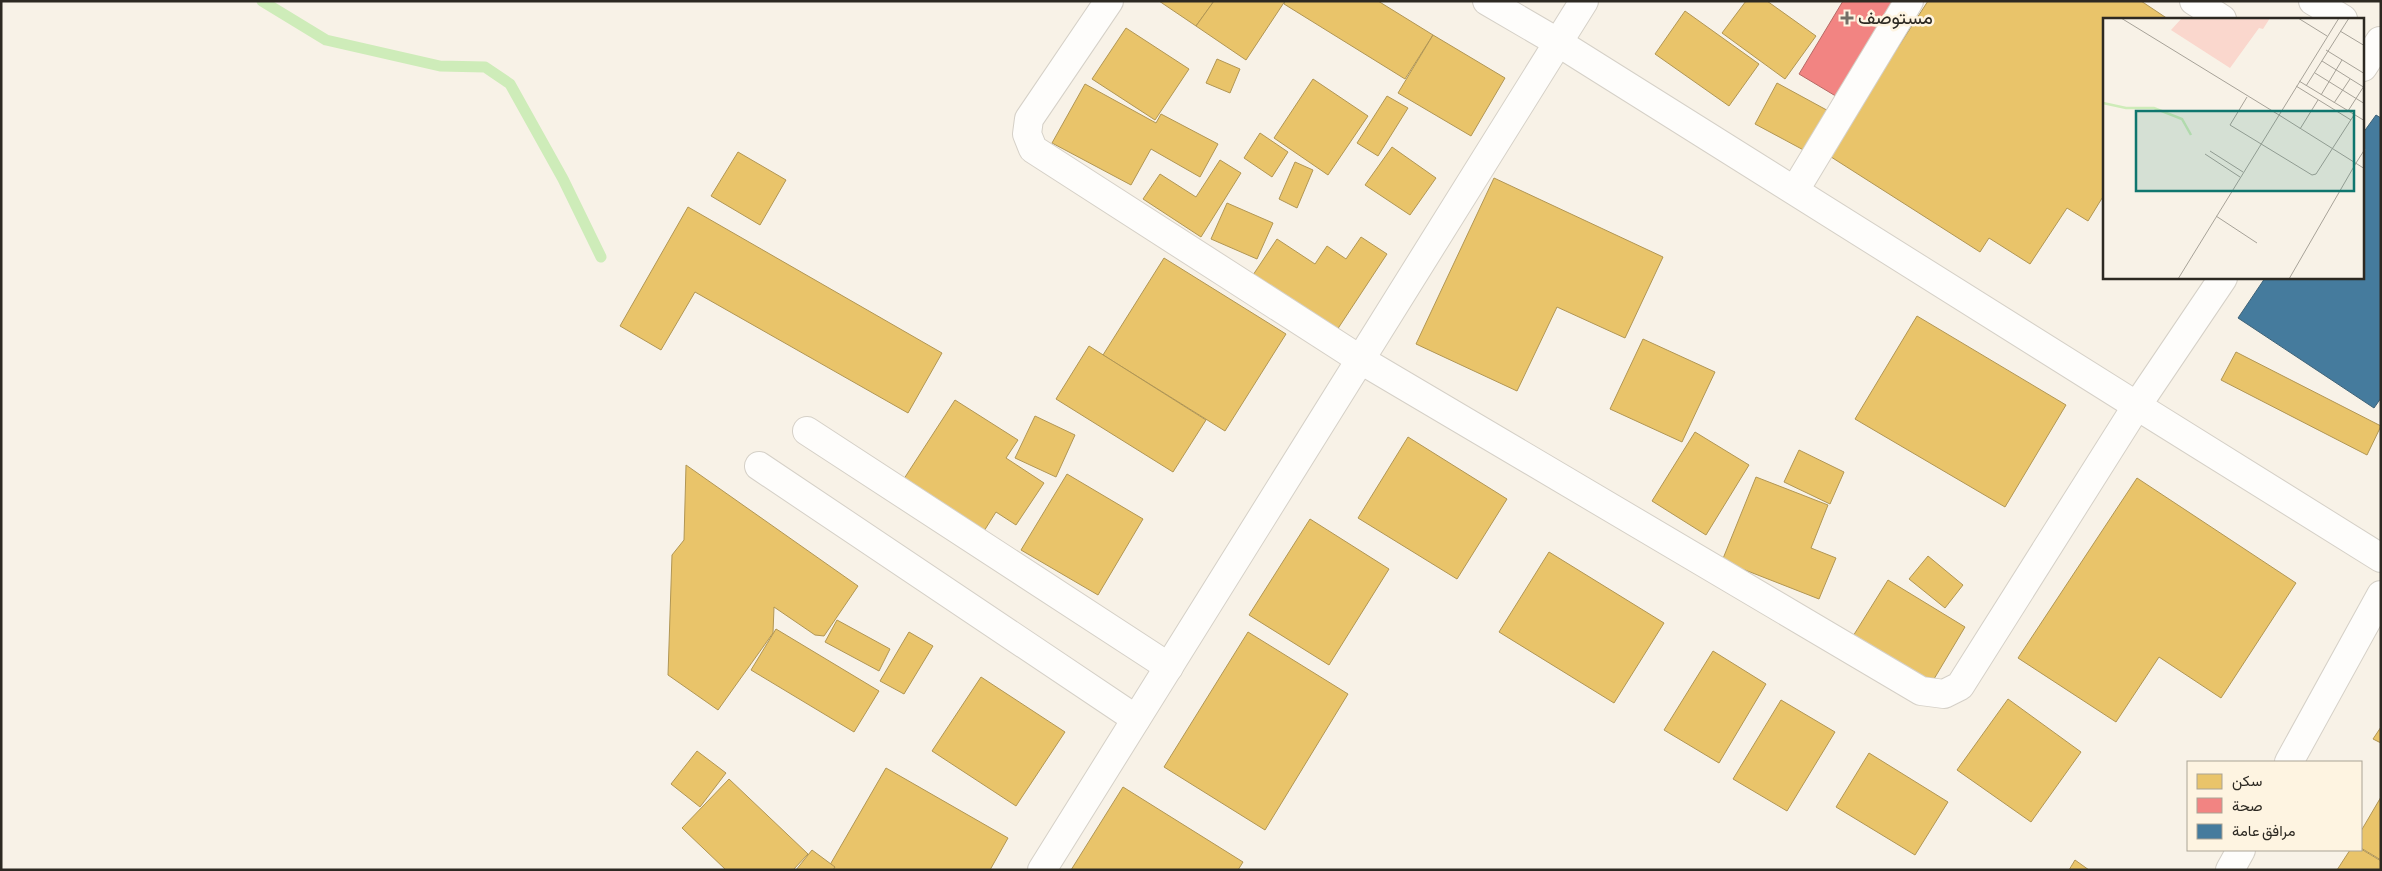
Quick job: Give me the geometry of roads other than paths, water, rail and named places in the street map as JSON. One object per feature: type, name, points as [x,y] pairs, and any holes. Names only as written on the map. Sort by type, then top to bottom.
[{"type":"street","points":[[1109,1],[1028,119],[1026,134],[1033,150],[1361,360],[1921,691],[1944,694],[1960,686],[2136,407],[2222,279]]},
{"type":"street","points":[[1487,1],[1559,43],[1795,190],[2136,407],[2381,558]]},
{"type":"street","points":[[1042,870],[1584,1]]},
{"type":"street","points":[[1795,190],[1909,1]]},
{"type":"street","points":[[2194,1],[2220,18]]},
{"type":"street","points":[[2314,1],[2341,18]]},
{"type":"street","points":[[2364,65],[2375,38]]},
{"type":"street","points":[[807,431],[1169,667]]},
{"type":"street","points":[[758,466],[1136,719]]},
{"type":"street","points":[[2290,761],[2381,595]]},
{"type":"street","points":[[2230,870],[2240,851]]},
{"type":"waterway","points":[[262,1],[326,40],[440,66],[485,67],[510,84],[563,179],[601,257]]},
{"type":"place","name":"مستوصف","points":[[1847,18]]}]
